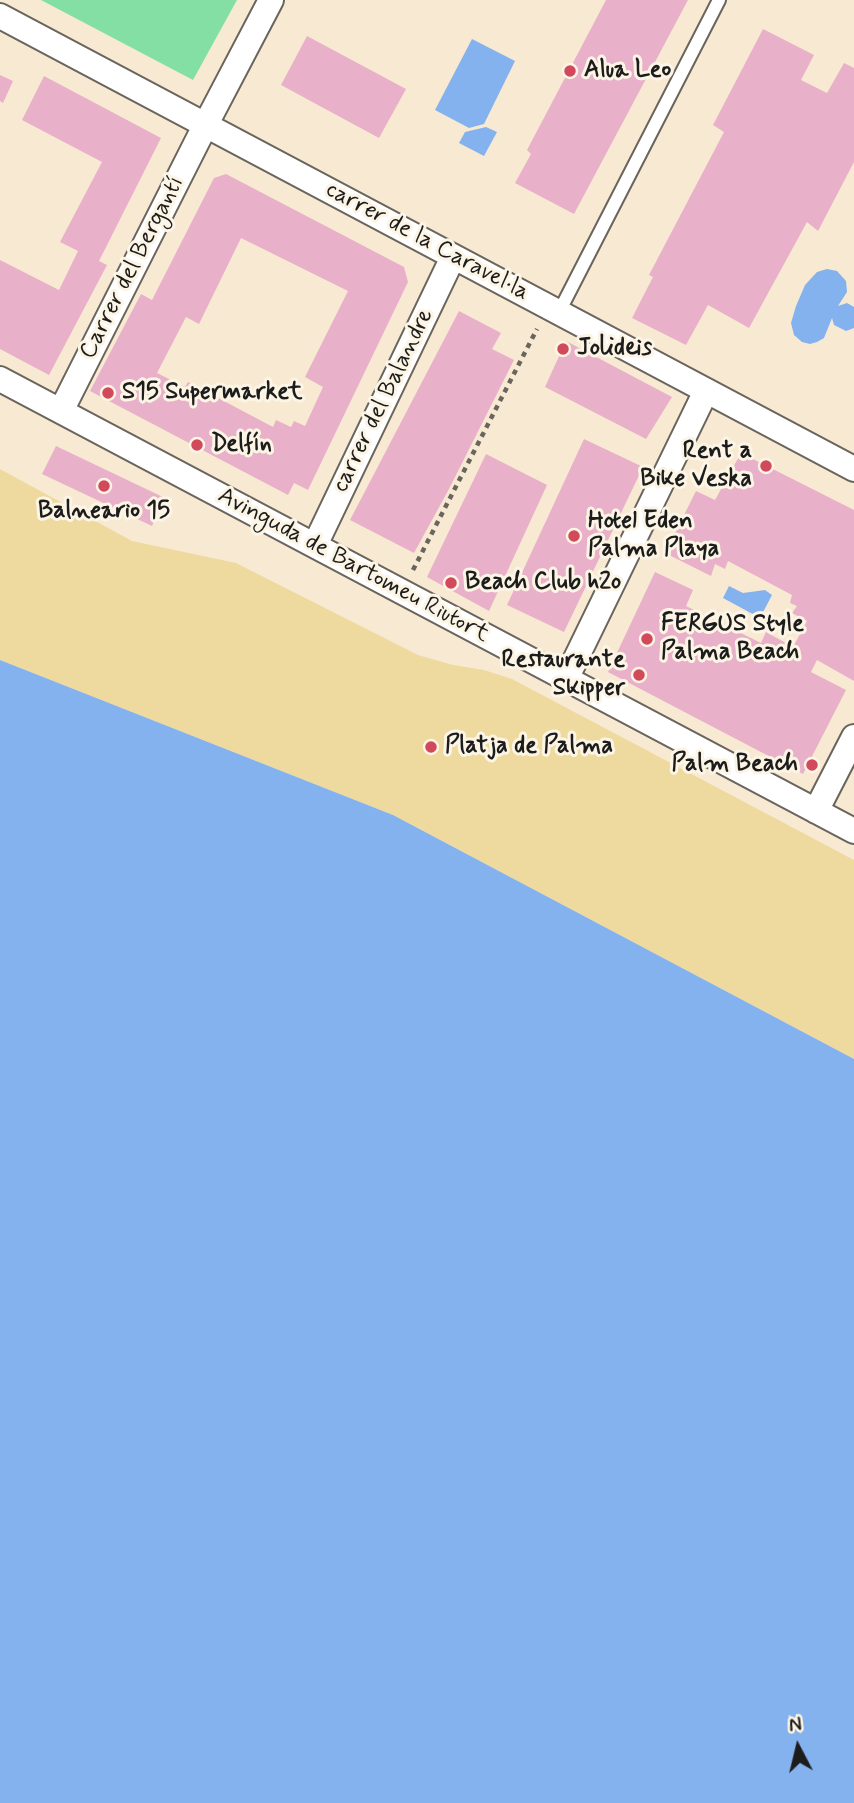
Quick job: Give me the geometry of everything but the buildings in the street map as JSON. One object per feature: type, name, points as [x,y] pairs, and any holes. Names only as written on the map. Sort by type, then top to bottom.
[{"type":"street","points":[[206,124],[271,0]]},
{"type":"street","name":"carrer de la Caravel·la","points":[[0,16],[854,469]]},
{"type":"street","name":"Carrer del Bergantí","points":[[61,411],[206,124]]},
{"type":"street","name":"carrer del Balandre","points":[[315,545],[453,257]]},
{"type":"street","name":"Avinguda de Bartomeu Riutort","points":[[0,379],[854,831]]},
{"type":"street","points":[[566,679],[706,391]]},
{"type":"street","points":[[816,811],[854,737]]},
{"type":"lane","points":[[554,309],[719,0]]},
{"type":"path","points":[[402,593],[554,309]]},
{"type":"green space","points":[[41,0],[237,0],[193,80]]},
{"type":"sand","name":"Platja de Palma","points":[[0,469],[132,541],[236,563],[418,655],[512,679],[854,860],[854,1059],[393,815],[0,660]]},
{"type":"water","points":[[472,39],[515,61],[484,124],[469,128],[435,110]]},
{"type":"water","points":[[486,127],[497,132],[484,156],[459,143],[465,132]]},
{"type":"water","points":[[827,269],[837,271],[846,281],[847,292],[838,306],[847,303],[854,307],[854,328],[846,331],[834,325],[832,318],[824,338],[810,344],[802,342],[794,335],[791,323],[796,306],[805,285],[817,272]]},
{"type":"water","points":[[729,586],[743,593],[765,590],[772,595],[760,618],[723,598]]},
{"type":"water","points":[[0,660],[393,815],[854,1059],[854,1803],[0,1803]]},
{"type":"place","name":"Alua Leo","points":[[570,71]]},
{"type":"place","name":"Jolideis","points":[[563,349]]},
{"type":"place","name":"S15 Supermarket","points":[[108,393]]},
{"type":"place","name":"Delfín","points":[[197,445]]},
{"type":"place","name":"Rent a Bike Veska","points":[[766,466]]},
{"type":"place","name":"Balneario 15","points":[[104,486]]},
{"type":"place","name":"Hotel Eden Palma Playa","points":[[574,536]]},
{"type":"place","name":"Beach Club h2o","points":[[451,583]]},
{"type":"place","name":"FERGUS Style Palma Beach","points":[[647,639]]},
{"type":"place","name":"Restaurante Skipper","points":[[639,675]]},
{"type":"place","name":"Platja de Palma","points":[[431,747]]},
{"type":"place","name":"Palm Beach","points":[[812,765]]}]
